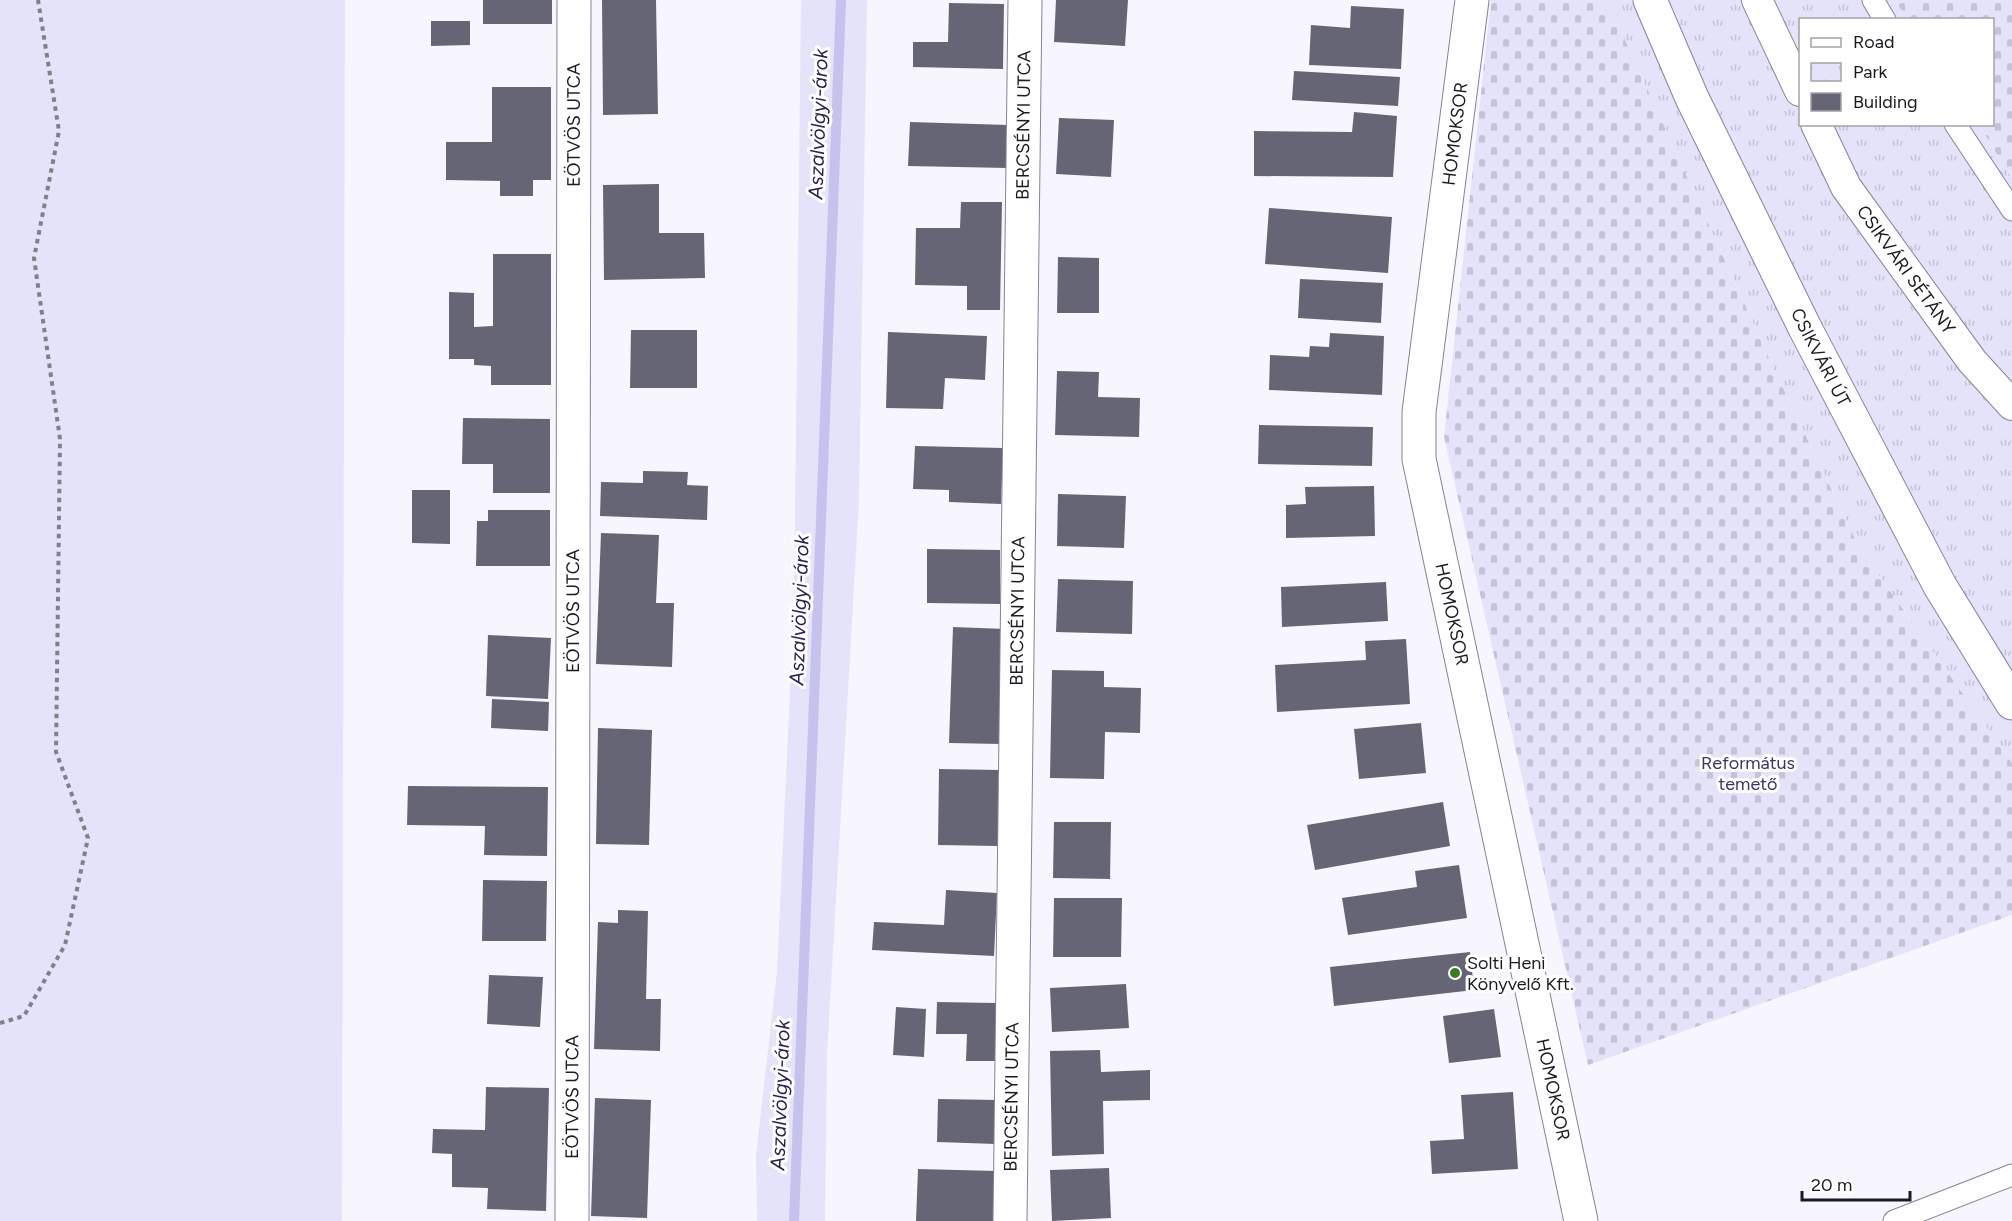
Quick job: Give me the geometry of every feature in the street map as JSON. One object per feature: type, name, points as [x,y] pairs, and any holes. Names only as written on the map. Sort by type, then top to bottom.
[{"type":"street","name":"EÖTVÖS UTCA","points":[[572,1221],[574,0]]},
{"type":"street","name":"BERCSÉNYI UTCA","points":[[1010,1221],[1025,0]]},
{"type":"street","name":"HOMOKSOR","points":[[1472,0],[1419,412],[1419,459],[1581,1221]]},
{"type":"street","name":"CSIKVÁRI ÚT","points":[[1650,0],[1692,98],[1805,328],[1940,586],[2012,703]]},
{"type":"street","points":[[1758,0],[1799,89]]},
{"type":"street","name":"CSIKVÁRI SÉTÁNY","points":[[1817,126],[1846,187],[1972,361],[2012,405]]},
{"type":"lane","points":[[1873,0],[1884,18]]},
{"type":"lane","points":[[1956,126],[2012,210]]},
{"type":"lane","points":[[1894,1221],[2012,1175]]},
{"type":"path","points":[[0,1023],[24,1016],[65,945],[88,838],[56,752],[60,439],[34,258],[59,131],[38,0]]},
{"type":"green space","points":[[0,0],[345,0],[342,1221],[0,1221]]},
{"type":"green space","points":[[801,0],[867,0],[859,500],[827,1055],[825,1221],[757,1221],[756,1155],[777,972],[794,605]]},
{"type":"green space","name":"Református temető","points":[[1491,0],[1607,0],[1775,371],[1859,547],[2012,763],[2012,915],[1588,1065],[1444,437]]},
{"type":"green space","points":[[1607,0],[1893,0],[1908,18],[1799,18],[1799,126],[1980,126],[2012,179],[2012,763],[1859,547],[1775,371]]},
{"type":"green space","points":[[1893,0],[2012,0],[2012,179],[1980,126],[1994,126],[1994,18],[1908,18]]},
{"type":"building","points":[[483,0],[552,0],[552,24],[483,24]]},
{"type":"building","points":[[602,0],[656,0],[658,114],[603,115]]},
{"type":"building","points":[[1056,0],[1128,0],[1125,46],[1054,42]]},
{"type":"building","points":[[949,3],[1004,4],[1003,69],[913,67],[913,42],[948,42]]},
{"type":"building","points":[[1351,6],[1404,9],[1401,69],[1309,65],[1311,25],[1350,28]]},
{"type":"building","points":[[431,21],[470,21],[470,45],[431,46]]},
{"type":"building","points":[[1294,71],[1400,77],[1398,106],[1292,100]]},
{"type":"building","points":[[492,87],[551,87],[551,180],[533,180],[533,196],[500,196],[500,181],[446,180],[446,142],[492,142]]},
{"type":"building","points":[[1354,112],[1397,116],[1393,177],[1254,176],[1254,131],[1352,132]]},
{"type":"building","points":[[1059,118],[1114,120],[1111,177],[1056,174]]},
{"type":"building","points":[[910,122],[1008,125],[1007,168],[908,166]]},
{"type":"building","points":[[659,184],[659,233],[704,233],[705,278],[604,280],[603,185]]},
{"type":"building","points":[[961,202],[1002,202],[1000,310],[967,310],[967,286],[915,285],[916,228],[960,228]]},
{"type":"building","points":[[1269,208],[1392,217],[1388,273],[1265,264]]},
{"type":"building","points":[[493,254],[551,254],[551,385],[491,385],[491,366],[474,365],[474,359],[449,359],[449,292],[474,293],[474,327],[493,326]]},
{"type":"building","points":[[1058,257],[1099,258],[1099,313],[1057,313]]},
{"type":"building","points":[[1300,279],[1383,283],[1381,323],[1298,318]]},
{"type":"building","points":[[631,330],[697,330],[697,388],[630,388]]},
{"type":"building","points":[[888,332],[987,336],[985,380],[945,378],[943,409],[886,408]]},
{"type":"building","points":[[1330,333],[1384,336],[1382,395],[1269,390],[1270,355],[1309,357],[1310,346],[1329,347]]},
{"type":"building","points":[[1057,371],[1099,372],[1098,397],[1140,398],[1139,437],[1055,435]]},
{"type":"building","points":[[463,418],[550,419],[550,493],[493,493],[493,464],[462,464]]},
{"type":"building","points":[[1259,425],[1373,427],[1372,466],[1258,464]]},
{"type":"building","points":[[915,446],[1003,448],[1001,504],[949,502],[949,490],[913,489]]},
{"type":"building","points":[[643,471],[688,472],[687,485],[708,486],[707,520],[600,516],[601,482],[643,483]]},
{"type":"building","points":[[1374,486],[1375,536],[1286,538],[1286,505],[1306,504],[1305,487]]},
{"type":"building","points":[[412,490],[450,490],[450,544],[412,543]]},
{"type":"building","points":[[1058,494],[1126,496],[1124,548],[1057,546]]},
{"type":"building","points":[[488,510],[550,510],[550,566],[476,566],[477,521],[488,521]]},
{"type":"building","points":[[601,533],[659,535],[656,603],[674,603],[672,667],[596,664]]},
{"type":"building","points":[[927,549],[1000,550],[1000,604],[927,603]]},
{"type":"building","points":[[1058,579],[1133,581],[1132,634],[1056,632]]},
{"type":"building","points":[[1386,582],[1388,621],[1282,627],[1281,587]]},
{"type":"building","points":[[953,627],[1006,629],[1001,744],[949,743]]},
{"type":"building","points":[[488,635],[551,638],[548,699],[486,696]]},
{"type":"building","points":[[1406,639],[1410,704],[1277,712],[1275,665],[1366,660],[1365,641]]},
{"type":"building","points":[[1052,670],[1104,671],[1104,687],[1141,688],[1140,733],[1105,732],[1104,779],[1050,778]]},
{"type":"building","points":[[492,699],[549,702],[548,731],[491,728]]},
{"type":"building","points":[[1421,723],[1426,773],[1359,779],[1354,729]]},
{"type":"building","points":[[598,728],[652,730],[649,845],[596,844]]},
{"type":"building","points":[[939,769],[1000,770],[998,846],[938,845]]},
{"type":"building","points":[[408,786],[548,787],[547,856],[484,855],[485,826],[407,825]]},
{"type":"building","points":[[1443,802],[1450,846],[1315,870],[1307,825]]},
{"type":"building","points":[[1054,822],[1111,822],[1110,879],[1053,878]]},
{"type":"building","points":[[1459,865],[1467,918],[1348,935],[1342,898],[1417,887],[1415,871]]},
{"type":"building","points":[[483,880],[547,881],[546,941],[482,941]]},
{"type":"building","points":[[946,890],[997,893],[994,956],[872,950],[874,922],[944,925]]},
{"type":"building","points":[[1054,898],[1122,898],[1121,957],[1053,957]]},
{"type":"building","points":[[618,910],[648,911],[646,999],[661,999],[660,1051],[594,1049],[598,922],[618,923]]},
{"type":"building","points":[[1470,952],[1474,990],[1334,1006],[1330,967]]},
{"type":"building","points":[[489,975],[543,977],[540,1027],[487,1024]]},
{"type":"building","points":[[1126,984],[1129,1028],[1052,1032],[1050,988]]},
{"type":"building","points":[[937,1002],[996,1003],[995,1061],[966,1061],[967,1034],[936,1034]]},
{"type":"building","points":[[896,1007],[926,1009],[924,1057],[893,1055]]},
{"type":"building","points":[[1494,1009],[1501,1057],[1449,1063],[1443,1016]]},
{"type":"building","points":[[1100,1050],[1101,1072],[1150,1070],[1150,1100],[1103,1101],[1104,1154],[1052,1156],[1050,1051]]},
{"type":"building","points":[[486,1087],[549,1088],[546,1211],[487,1209],[488,1188],[452,1187],[452,1154],[432,1153],[433,1129],[485,1130]]},
{"type":"building","points":[[1513,1092],[1518,1169],[1432,1174],[1430,1141],[1464,1139],[1461,1095]]},
{"type":"building","points":[[595,1098],[651,1100],[647,1218],[591,1216]]},
{"type":"building","points":[[938,1099],[998,1100],[996,1144],[937,1142]]},
{"type":"building","points":[[1109,1168],[1111,1218],[1052,1221],[1050,1170]]},
{"type":"building","points":[[918,1169],[997,1171],[995,1221],[916,1221]]},
{"type":"waterway","name":"Aszalvölgyi-árok","points":[[794,1221],[841,0]]},
{"type":"place","name":"Solti Heni Könyvelő Kft.","points":[[1455,973]]}]
